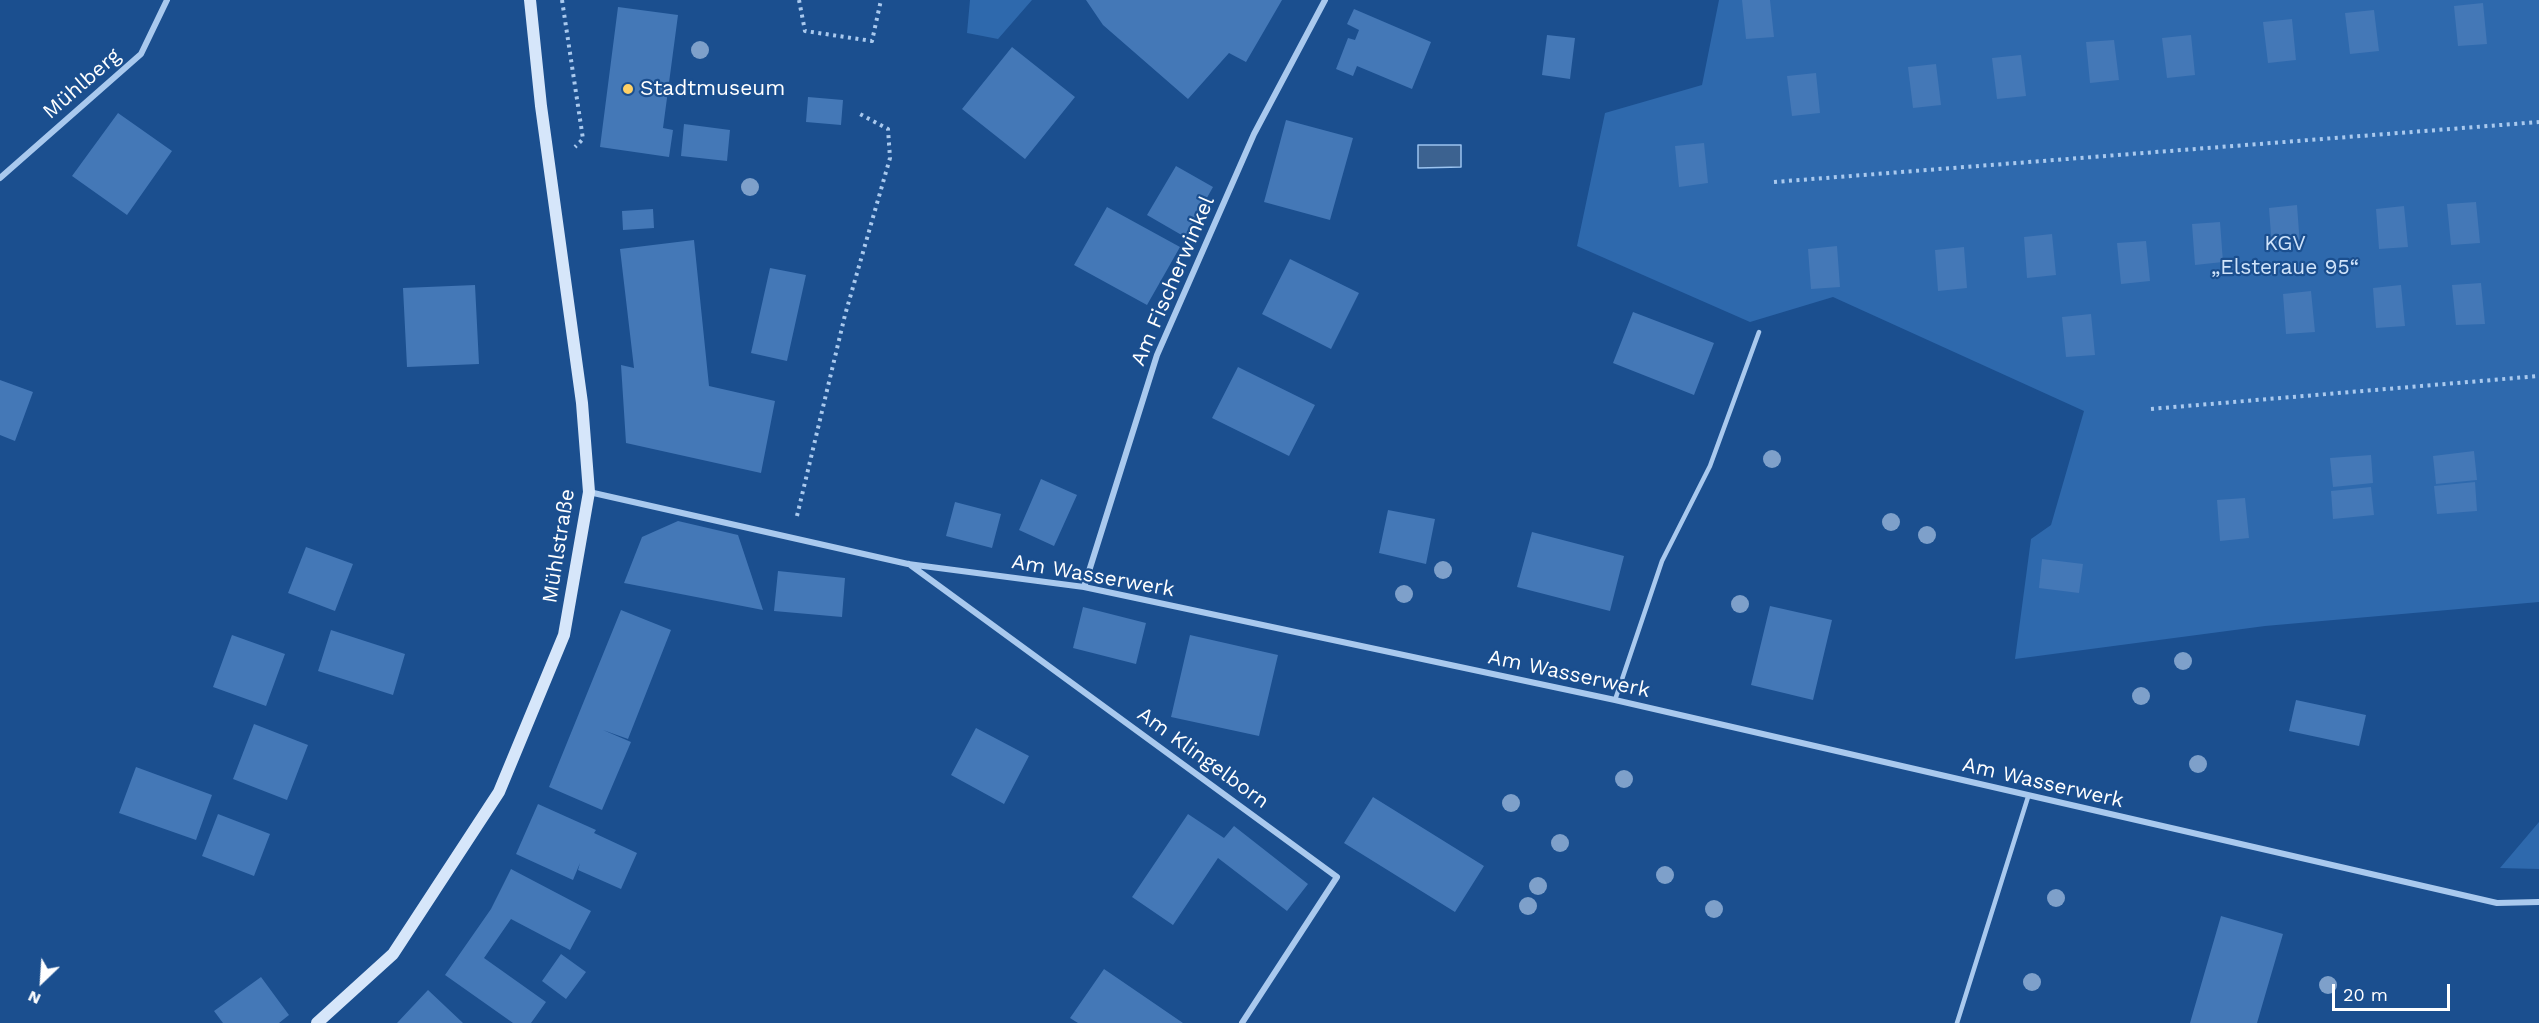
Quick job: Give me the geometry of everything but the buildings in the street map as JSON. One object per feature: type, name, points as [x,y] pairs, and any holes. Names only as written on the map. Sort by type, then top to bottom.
[{"type":"street","name":"Mühlberg","points":[[0,178],[141,54],[167,0]]},
{"type":"street","name":"Mühlstraße","points":[[317,1023],[393,954],[499,792],[564,635],[589,492],[582,403],[541,106],[530,0]]},
{"type":"street","name":"Am Fischerwinkel","points":[[1084,587],[1157,355],[1254,134],[1325,0]]},
{"type":"street","name":"Am Wasserwerk","points":[[589,492],[908,564],[1084,587],[1615,700],[2028,797],[2497,903],[2539,902]]},
{"type":"street","name":"Am Klingelborn","points":[[908,564],[1337,877],[1242,1023]]},
{"type":"lane","points":[[1615,700],[1662,561],[1710,466],[1759,332]]},
{"type":"lane","points":[[1957,1023],[2028,797]]},
{"type":"path","points":[[551,169],[583,139],[562,0]]},
{"type":"path","points":[[799,0],[805,31],[872,41],[881,0]]},
{"type":"path","points":[[792,537],[845,315],[890,158],[888,129],[858,113]]},
{"type":"path","points":[[1774,182],[2539,122]]},
{"type":"path","points":[[2151,409],[2539,376]]},
{"type":"green space","points":[[970,0],[1032,0],[998,39],[967,33]]},
{"type":"green space","name":"KGV „Elsteraue 95“","points":[[1719,0],[2539,0],[2539,602],[2265,626],[2015,659],[2031,539],[2051,525],[2084,411],[1833,297],[1750,322],[1577,246],[1605,113],[1702,85]]},
{"type":"green space","points":[[2539,822],[2539,869],[2500,868]]},
{"type":"shaded area","points":[[1418,145],[1461,145],[1461,167],[1418,168]]},
{"type":"place","name":"Stadtmuseum","points":[[628,89]]}]
